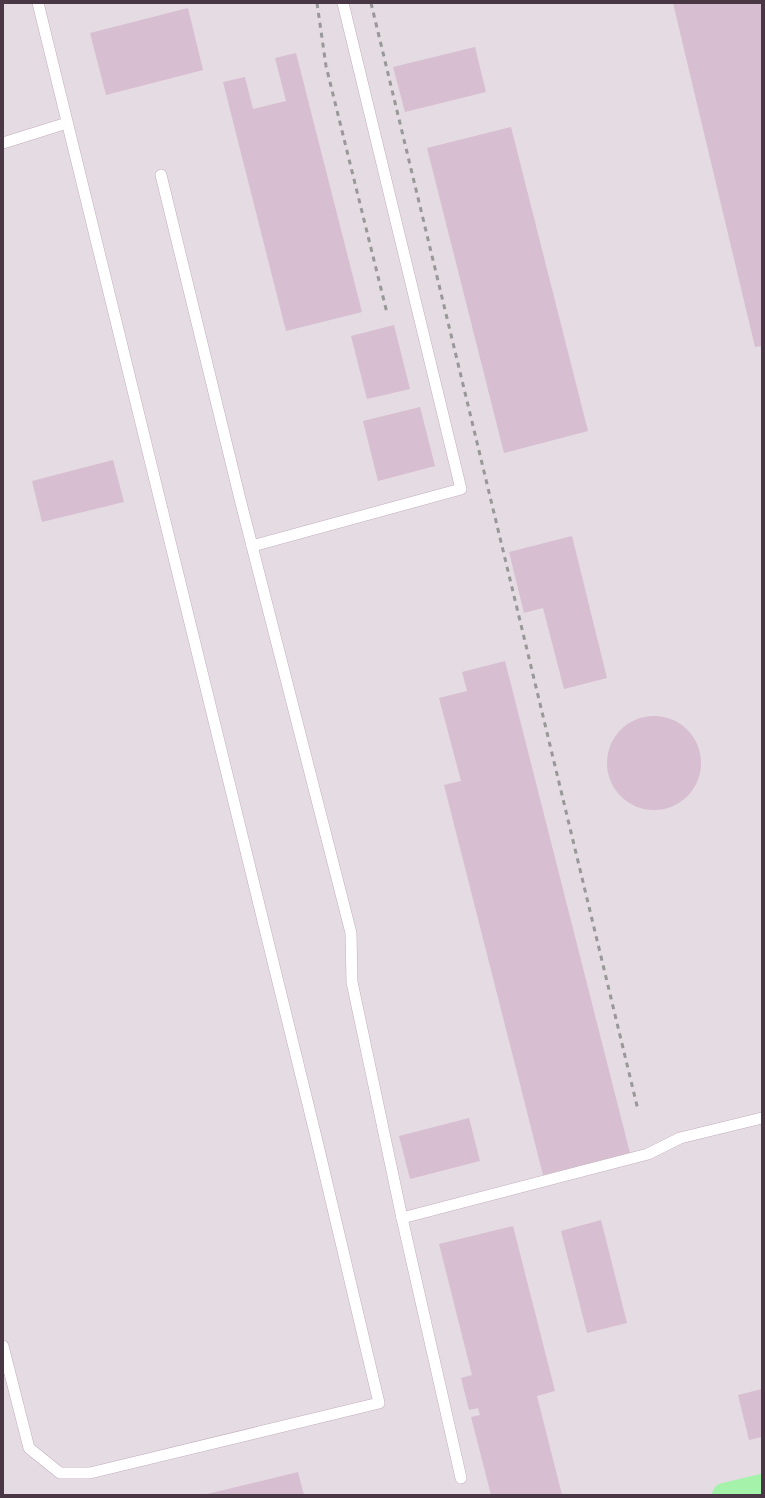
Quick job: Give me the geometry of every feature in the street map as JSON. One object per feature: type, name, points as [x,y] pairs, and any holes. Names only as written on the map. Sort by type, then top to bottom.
[{"type":"lane","points":[[3,1346],[28,1448],[60,1473],[90,1473],[379,1403],[313,1126],[38,3]]},
{"type":"lane","points":[[252,546],[461,489],[343,3]]},
{"type":"lane","points":[[3,143],[68,123]]},
{"type":"lane","points":[[161,175],[252,546],[351,933],[352,982],[402,1218],[461,1478]]},
{"type":"lane","points":[[402,1218],[648,1154],[680,1138],[762,1118]]},
{"type":"shaded area","points":[[3,3],[762,3],[762,1495],[3,1495]]},
{"type":"building","points":[[673,3],[762,3],[762,346],[755,347]]},
{"type":"building","points":[[188,8],[203,70],[106,95],[90,33]]},
{"type":"building","points":[[475,47],[486,92],[405,112],[393,67]]},
{"type":"building","points":[[296,53],[362,312],[286,331],[223,82],[245,77],[253,109],[286,101],[275,58]]},
{"type":"building","points":[[511,127],[588,431],[504,453],[427,148]]},
{"type":"building","points":[[394,325],[410,389],[367,399],[351,336]]},
{"type":"building","points":[[420,407],[435,466],[378,481],[363,421]]},
{"type":"building","points":[[113,460],[124,502],[42,522],[32,481]]},
{"type":"building","points":[[572,536],[607,678],[564,689],[543,608],[524,613],[509,552]]},
{"type":"building","points":[[505,661],[630,1153],[543,1175],[444,785],[461,781],[439,698],[467,691],[462,672]]},
{"type":"building","points":[[654,716],[672,720],[687,730],[697,745],[701,763],[697,781],[687,796],[672,806],[654,810],[636,806],[621,796],[611,781],[607,763],[611,745],[621,730],[636,720]]},
{"type":"building","points":[[469,1118],[480,1161],[410,1179],[399,1136]]},
{"type":"building","points":[[601,1220],[627,1323],[587,1333],[561,1231]]},
{"type":"building","points":[[513,1226],[555,1391],[537,1396],[562,1495],[491,1495],[471,1417],[480,1415],[478,1408],[469,1410],[461,1378],[472,1375],[439,1244]]},
{"type":"building","points":[[762,1389],[762,1437],[749,1440],[738,1395]]},
{"type":"building","points":[[298,1472],[304,1495],[207,1495],[207,1494]]},
{"type":"waterway","points":[[724,1495],[762,1486]]},
{"type":"railway","points":[[317,3],[326,66],[387,313]]},
{"type":"railway","points":[[371,3],[638,1110]]}]
